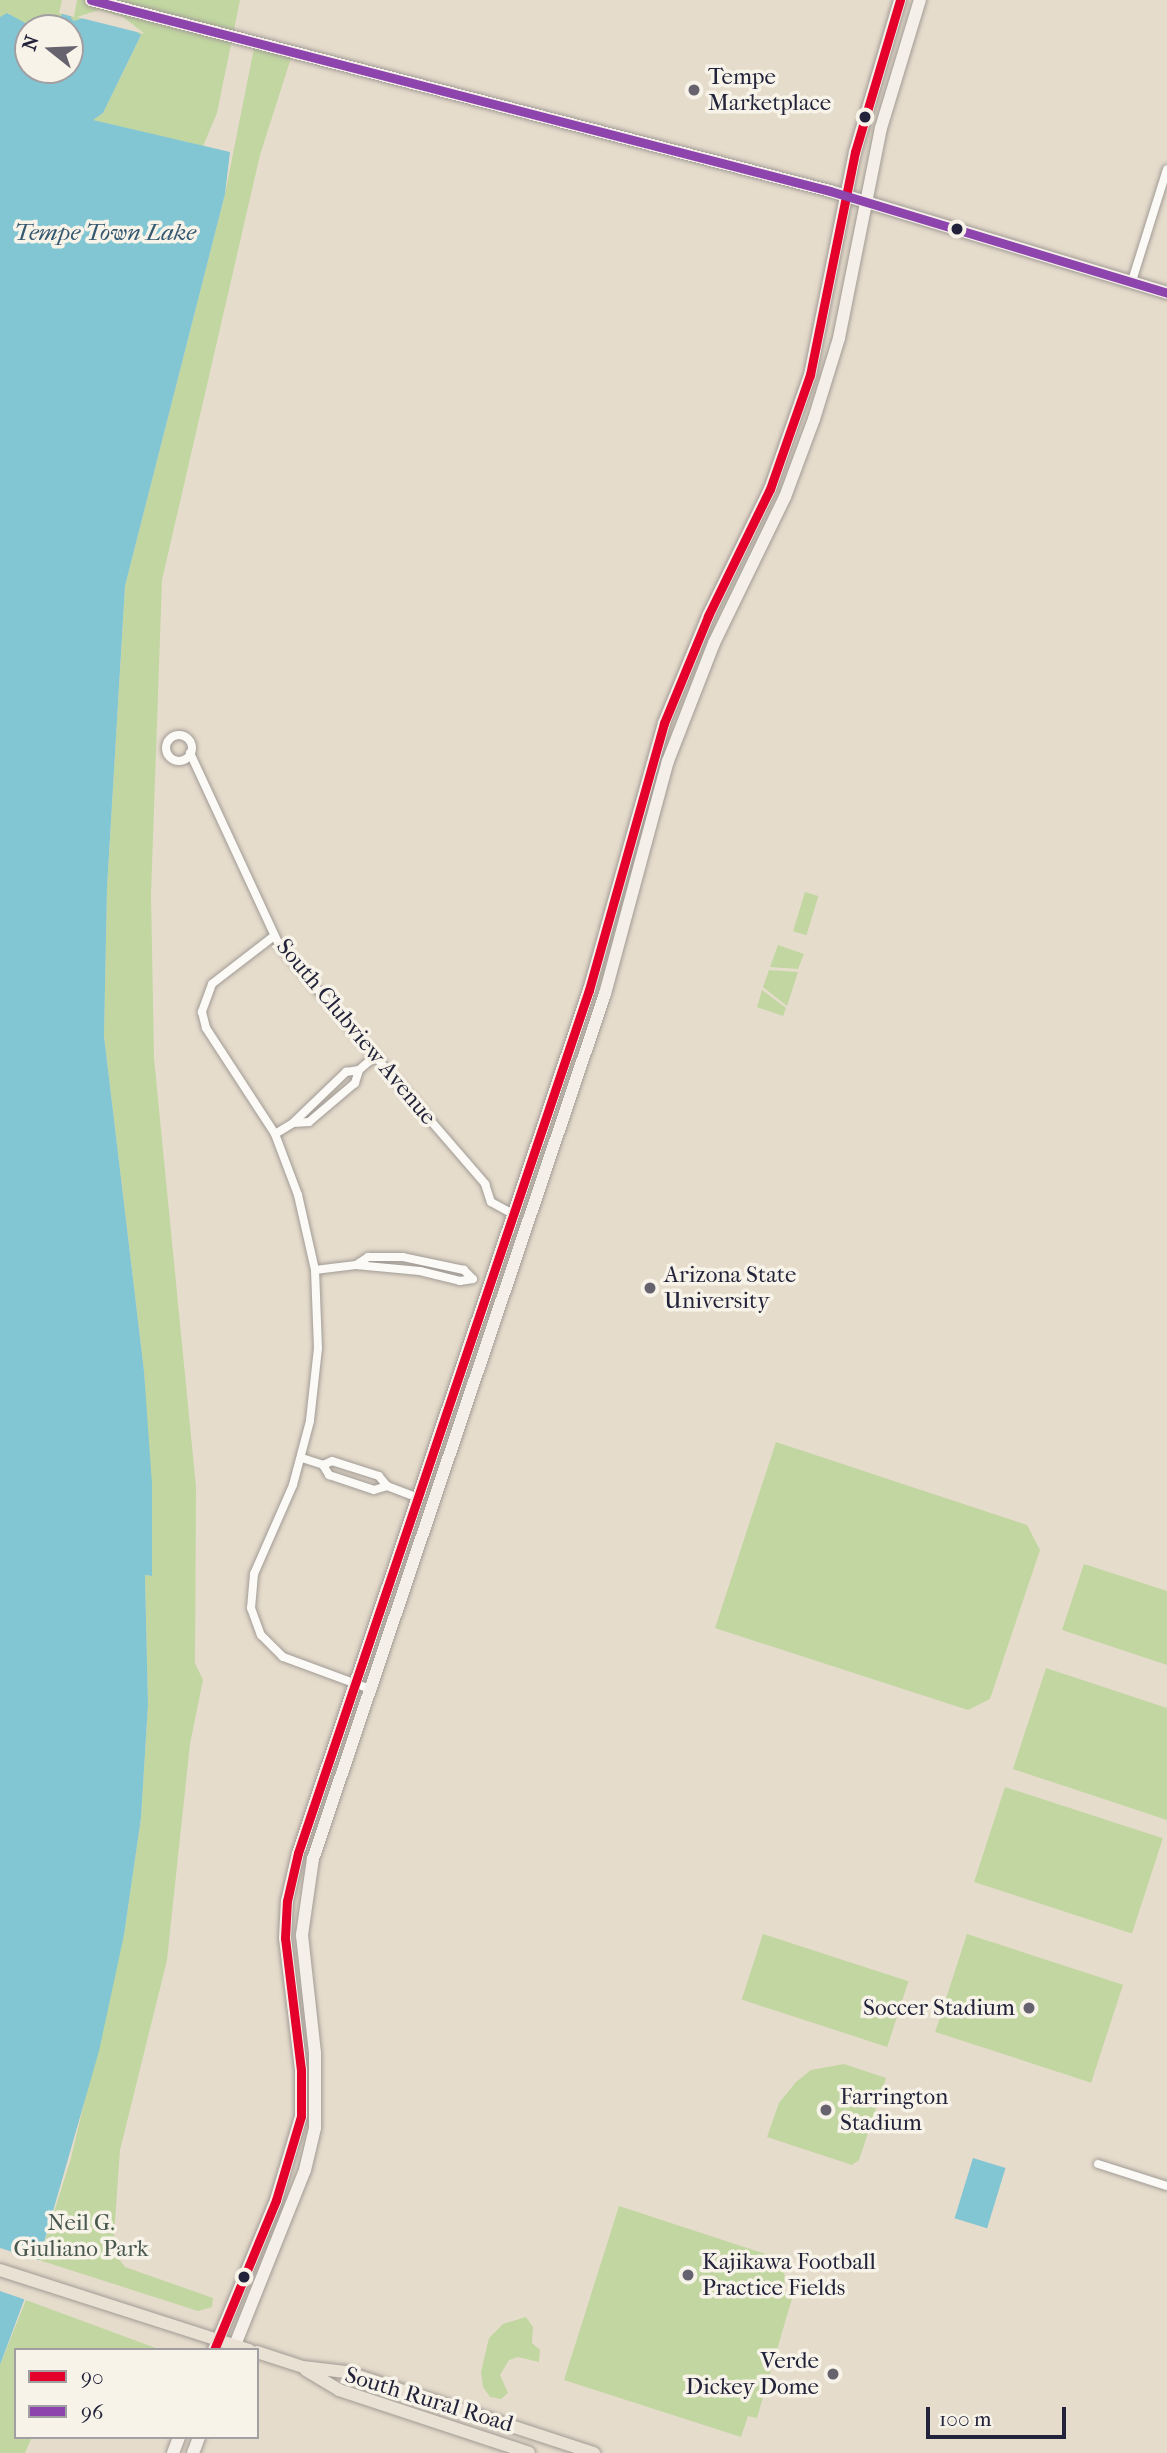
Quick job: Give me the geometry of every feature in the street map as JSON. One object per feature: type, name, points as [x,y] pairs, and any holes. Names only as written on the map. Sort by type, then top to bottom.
[{"type":"main road","points":[[91,0],[846,195],[1167,293]]},
{"type":"main road","points":[[216,2345],[276,2200],[301,2116],[301,2070],[285,1916],[298,1853],[602,950],[664,723],[708,617],[770,489],[799,410],[822,332],[846,195],[900,0]]},
{"type":"main road","points":[[0,2270],[216,2345],[234,2347],[312,2144],[317,2089],[302,1935],[304,1892],[370,1689],[507,1292],[618,953],[657,799],[681,726],[716,638],[785,497],[814,419],[839,338],[881,128],[920,0]]},
{"type":"main road","name":"South Rural Road","points":[[259,2353],[303,2367],[346,2372],[594,2453]]},
{"type":"main road","name":"South Rural Road","points":[[303,2367],[338,2390],[529,2453]]},
{"type":"street","points":[[1132,281],[1167,169]]},
{"type":"street","name":"South Clubview Avenue","points":[[190,754],[274,936],[374,1057],[485,1184],[491,1202],[513,1214]]},
{"type":"street","points":[[274,936],[212,984],[202,1012],[206,1028],[275,1133],[298,1195],[315,1270],[318,1348],[302,1458],[283,1513],[254,1574],[252,1613],[261,1635],[283,1657],[370,1689]]},
{"type":"street","points":[[293,1124],[309,1122],[355,1083],[359,1070],[374,1057]]},
{"type":"street","points":[[275,1133],[293,1124],[346,1072],[359,1070]]},
{"type":"street","points":[[315,1270],[356,1265],[420,1271],[460,1281],[473,1279],[507,1292]]},
{"type":"street","points":[[302,1458],[323,1465],[329,1475],[374,1490],[387,1486]]},
{"type":"street","points":[[323,1465],[332,1461],[379,1476],[387,1486],[418,1498]]},
{"type":"street","points":[[1098,2164],[1167,2186]]},
{"type":"green space","points":[[0,0],[66,0],[62,14],[14,14],[14,18],[8,13],[0,17]]},
{"type":"green space","points":[[73,0],[240,0],[217,113],[203,146],[92,120],[103,113],[141,35],[98,13],[84,18],[84,14],[71,14]]},
{"type":"green space","name":"Neil G. Giuliano Park","points":[[254,48],[291,58],[260,155],[162,580],[151,894],[154,1058],[196,1487],[195,1663],[203,1680],[190,1744],[167,1960],[120,2150],[113,2251],[125,2267],[213,2298],[212,2307],[198,2311],[39,2260],[71,2158],[124,1935],[141,1818],[148,1705],[145,1575],[151,1576],[144,1371],[104,1036],[107,888],[125,586],[225,194]]},
{"type":"green space","points":[[805,892],[818,896],[806,935],[793,931]]},
{"type":"green space","points":[[778,945],[804,954],[798,969],[770,967]]},
{"type":"green space","points":[[769,970],[798,972],[787,1006],[763,987]]},
{"type":"green space","points":[[762,990],[786,1008],[783,1016],[757,1007]]},
{"type":"green space","points":[[776,1442],[1027,1525],[1040,1550],[990,1699],[968,1710],[715,1628]]},
{"type":"green space","points":[[1084,1564],[1167,1591],[1167,1665],[1062,1630]]},
{"type":"green space","points":[[1046,1668],[1167,1708],[1167,1820],[1013,1769]]},
{"type":"green space","points":[[1005,1787],[1163,1838],[1132,1933],[974,1882]]},
{"type":"green space","points":[[763,1934],[909,1981],[887,2047],[742,2000]]},
{"type":"green space","name":"Soccer Stadium","points":[[967,1934],[1123,1985],[1091,2083],[935,2032]]},
{"type":"green space","name":"Farrington Stadium","points":[[844,2064],[886,2078],[859,2160],[852,2165],[767,2137],[779,2103],[796,2082],[811,2070]]},
{"type":"green space","points":[[619,2206],[784,2260],[785,2292],[793,2295],[757,2418],[748,2416],[741,2437],[564,2380]]},
{"type":"green space","name":"Neil G. Giuliano Park","points":[[26,2300],[156,2348],[14,2348],[14,2439],[31,2439],[25,2453],[0,2453],[0,2365]]},
{"type":"green space","points":[[526,2317],[533,2327],[532,2343],[540,2350],[539,2362],[518,2357],[509,2360],[500,2375],[508,2393],[501,2399],[490,2397],[483,2387],[481,2372],[489,2338],[503,2324]]},
{"type":"water","name":"Tempe Town Lake","points":[[66,0],[73,0],[71,14],[62,14]]},
{"type":"water","name":"Tempe Town Lake","points":[[7,13],[14,17],[14,84],[84,84],[84,18],[98,13],[121,20],[141,35],[103,113],[93,120],[230,152],[225,194],[125,586],[107,888],[104,1036],[144,1371],[152,1484],[152,1576],[145,1575],[148,1705],[141,1818],[124,1935],[99,2051],[39,2260],[0,2365],[0,17]]},
{"type":"water","points":[[973,2158],[1006,2168],[987,2228],[955,2218]]},
{"type":"pier","points":[[62,0],[77,0],[75,14],[59,13]]},
{"type":"pier","points":[[99,10],[123,17],[145,34],[84,19],[84,15]]},
{"type":"pier","points":[[0,2248],[42,2261],[29,2301],[0,2291]]},
{"type":"transit line","name":"96","points":[[91,0],[830,191],[1167,293]]},
{"type":"transit line","name":"90","points":[[215,2348],[276,2200],[301,2116],[301,2070],[285,1938],[287,1901],[298,1853],[589,990],[664,723],[708,616],[770,489],[810,375],[855,152],[900,0]]},
{"type":"place","name":"Tempe Marketplace","points":[[694,90]]},
{"type":"place","name":"Arizona State University","points":[[650,1288]]},
{"type":"place","name":"Soccer Stadium","points":[[1029,2008]]},
{"type":"place","name":"Farrington Stadium","points":[[826,2110]]},
{"type":"place","name":"Kajikawa Football Practice Fields","points":[[688,2275]]},
{"type":"place","name":"Verde Dickey Dome","points":[[833,2374]]}]
